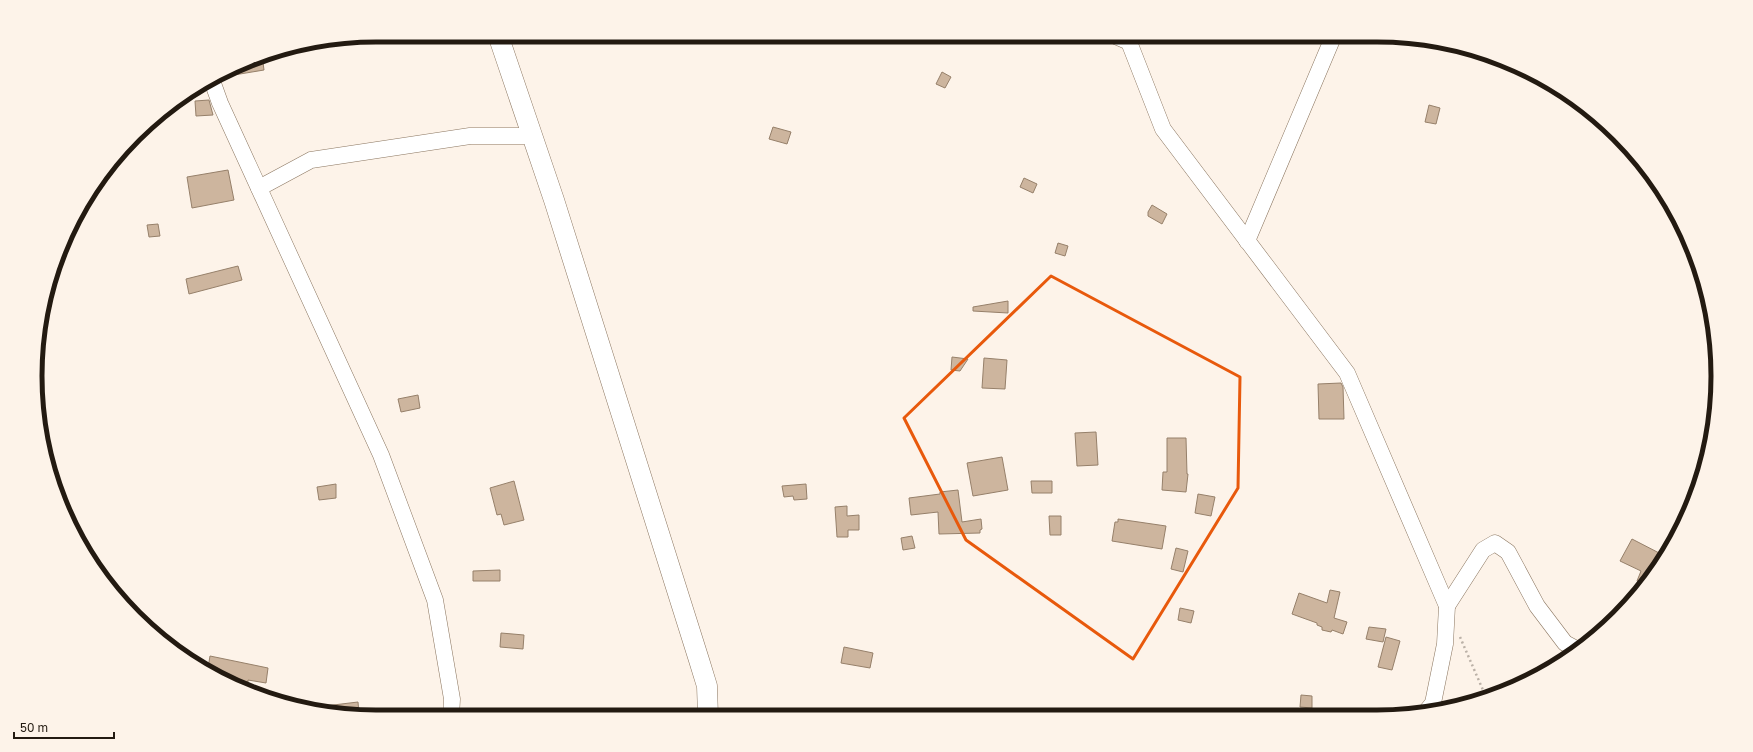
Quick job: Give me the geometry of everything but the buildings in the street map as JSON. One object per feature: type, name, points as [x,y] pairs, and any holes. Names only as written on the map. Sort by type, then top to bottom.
[{"type":"main road","points":[[500,42],[554,200],[700,660],[707,686],[708,710]]},
{"type":"lane","points":[[1129,42],[1163,129],[1347,373],[1448,606]]},
{"type":"lane","points":[[1247,241],[1331,42]]},
{"type":"lane","points":[[213,84],[220,103],[381,455],[435,600],[452,699],[451,710]]},
{"type":"lane","points":[[259,188],[311,160],[470,136],[532,136]]},
{"type":"lane","points":[[1431,706],[1433,703],[1445,644],[1448,606],[1483,550],[1495,543],[1508,552],[1536,606],[1565,642],[1573,647]]},
{"type":"path","points":[[1459,634],[1484,692]]},
{"type":"highlighted area","points":[[1051,276],[1240,377],[1238,488],[1133,659],[966,540],[904,418]]}]
